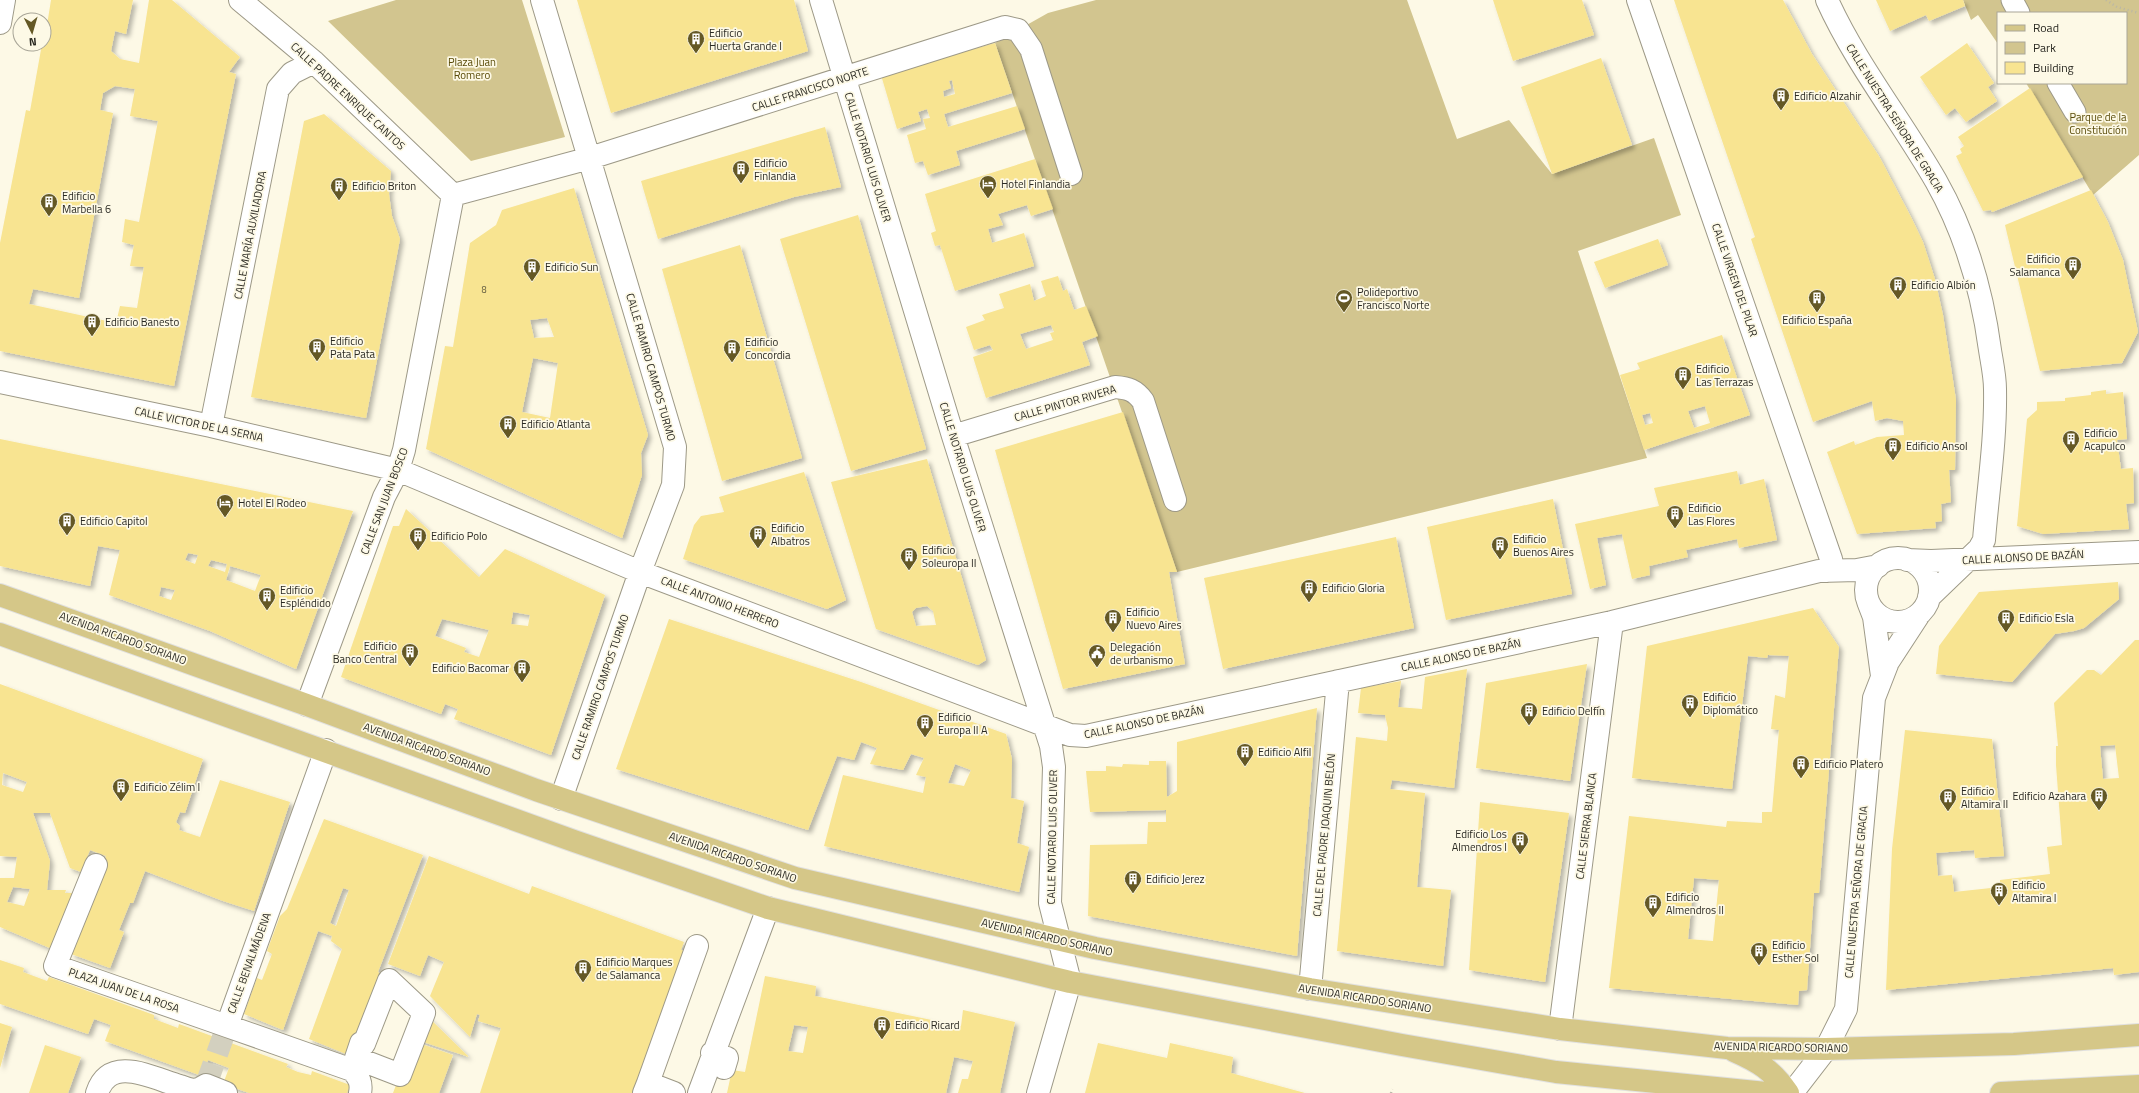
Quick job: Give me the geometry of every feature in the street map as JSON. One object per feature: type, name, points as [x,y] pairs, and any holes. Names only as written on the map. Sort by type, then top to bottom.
[{"type":"main road","name":"AVENIDA RICARDO SORIANO","points":[[0,595],[561,798],[795,878],[1058,940],[1310,989],[1560,1029],[1727,1048],[1826,1049],[2014,1044],[2139,1035]]},
{"type":"main road","points":[[0,634],[326,750],[574,841],[768,908],[1070,982],[1402,1045],[1556,1072],[1766,1093]]},
{"type":"main road","points":[[1727,1048],[1759,1062],[1780,1081],[1788,1093]]},
{"type":"main road","points":[[2001,1093],[2139,1086]]},
{"type":"street","points":[[0,23],[4,0]]},
{"type":"street","name":"CALLE PADRE ENRIQUE CANTOS","points":[[240,0],[314,62],[453,195]]},
{"type":"street","name":"CALLE RAMIRO CAMPOS TURMO","points":[[542,0],[675,447],[673,484],[640,572],[561,798]]},
{"type":"street","name":"CALLE NOTARIO LUIS OLIVER","points":[[821,0],[953,436],[1045,726],[1054,767],[1050,903],[1058,940],[1070,982]]},
{"type":"street","name":"CALLE VIRGEN DEL PILAR","points":[[1638,0],[1834,566]]},
{"type":"street","name":"CALLE NUESTRA SEÑORA DE GRACIA","points":[[1827,0],[1841,31],[1937,181],[1963,235],[1978,279],[1986,319],[1995,387],[1989,552]]},
{"type":"street","name":"CALLE FRANCISCO NORTE","points":[[453,195],[590,158],[1005,27],[1018,30],[1031,49],[1071,174]]},
{"type":"street","name":"CALLE MARÍA AUXILIADORA","points":[[211,426],[278,89],[292,73],[314,62]]},
{"type":"street","name":"CALLE SAN JUAN BOSCO","points":[[307,705],[384,497],[398,470],[404,450],[453,195]]},
{"type":"street","name":"CALLE VICTOR DE LA SERNA","points":[[0,382],[211,426],[398,470]]},
{"type":"street","name":"CALLE PINTOR RIVERA","points":[[953,436],[1115,387],[1125,388],[1136,392],[1143,401],[1175,500]]},
{"type":"street","name":"CALLE ANTONIO HERRERO","points":[[398,470],[640,572],[1045,726]]},
{"type":"street","name":"CALLE ALONSO DE BAZÁN","points":[[1907,560],[1967,560],[1989,552],[2139,552]]},
{"type":"street","points":[[1888,560],[1907,560],[1918,565],[1927,576],[1930,584],[1930,597],[1928,603],[1918,616],[1904,622],[1893,621],[1879,615],[1872,585],[1888,560]]},
{"type":"street","points":[[1930,597],[1967,560]]},
{"type":"street","points":[[1834,566],[1872,585]]},
{"type":"street","name":"CALLE ALONSO DE BAZÁN","points":[[1045,726],[1070,736],[1086,736],[1612,622],[1834,566]]},
{"type":"street","name":"CALLE NUESTRA SEÑORA DE GRACIA","points":[[1872,585],[1874,617],[1882,676]]},
{"type":"street","name":"CALLE NUESTRA SEÑORA DE GRACIA","points":[[1792,1093],[1826,1049],[1846,1009],[1874,698],[1882,676],[1892,656],[1918,616]]},
{"type":"street","name":"CALLE SIERRA BLANCA","points":[[1560,1029],[1612,622]]},
{"type":"street","name":"CALLE DEL PADRE JOAQUIN BELÓN","points":[[1310,989],[1338,681]]},
{"type":"street","name":"CALLE BENALMÁDENA","points":[[326,750],[226,1026],[352,1070],[359,1077],[361,1085],[360,1093]]},
{"type":"street","name":"PLAZA JUAN DE LA ROSA","points":[[96,865],[55,966],[226,1026]]},
{"type":"street","points":[[698,1093],[718,1060],[768,908]]},
{"type":"street","points":[[674,1093],[646,1088],[697,946]]},
{"type":"street","points":[[1038,1093],[1070,982]]},
{"type":"street","points":[[97,1093],[104,1078],[113,1072],[125,1070],[186,1088],[198,1090],[206,1085],[226,1093]]},
{"type":"lane","points":[[2012,0],[2018,12]]},
{"type":"lane","points":[[2059,84],[2074,112]]},
{"type":"path","points":[[2106,0],[2117,6],[2139,13]]},
{"type":"green space","name":"Plaza Juan Romero","points":[[396,0],[522,0],[565,137],[471,161],[328,21]]},
{"type":"green space","name":"Polideportivo Francisco Norte","points":[[1096,0],[1407,0],[1457,139],[1509,120],[1552,174],[1654,138],[1681,215],[1578,251],[1647,458],[1177,572],[995,43],[1048,13]]},
{"type":"green space","name":"Parque de la Constitución","points":[[1963,0],[2139,0],[2139,155],[2093,195],[2027,84],[2127,84],[2127,12],[1997,12],[1997,43],[1978,15],[1971,20]]},
{"type":"building","points":[[51,0],[133,0],[126,34],[115,31],[111,51],[120,59],[139,63],[149,0],[172,0],[240,57],[229,72],[236,74],[174,386],[0,351],[0,243],[26,110],[30,111],[41,52],[52,52],[52,12],[49,12]],"holes":[[[115,86],[135,89],[130,116],[158,121],[139,222],[125,219],[122,242],[134,245],[130,266],[144,267],[137,308],[120,306],[116,323],[29,304],[33,289],[79,298],[113,113],[100,110],[103,93]]]},
{"type":"building","name":"Edificio Huerta Grande I","points":[[577,0],[794,0],[808,51],[611,113]]},
{"type":"building","points":[[1493,0],[1582,0],[1594,35],[1513,61]]},
{"type":"building","points":[[1674,0],[1783,0],[1812,54],[1879,156],[1911,217],[1923,242],[1935,279],[1943,315],[1956,400],[1955,470],[1949,470],[1951,502],[1941,504],[1942,521],[1935,522],[1936,528],[1857,534],[1827,452],[1854,441],[1855,445],[1877,437],[1904,435],[1903,421],[1887,418],[1875,421],[1872,401],[1813,422],[1751,239],[1755,237]]},
{"type":"building","points":[[1876,0],[1963,0],[1965,6],[1929,21],[1926,15],[1890,31]]},
{"type":"building","points":[[995,43],[1012,93],[944,114],[948,127],[1017,106],[1025,129],[956,151],[960,165],[928,175],[923,161],[915,163],[907,135],[926,129],[923,119],[930,118],[927,109],[918,112],[921,121],[897,129],[881,75]],"holes":[[[952,80],[955,94],[944,97],[943,91],[951,88],[949,81]]]},
{"type":"building","points":[[1967,43],[1994,83],[1988,87],[1997,101],[1966,122],[1955,108],[1946,115],[1920,77]]},
{"type":"building","points":[[1601,58],[1632,145],[1552,174],[1521,87]]},
{"type":"building","points":[[2030,88],[2083,177],[1992,212],[1991,210],[1983,211],[1956,156],[1962,153],[1960,149],[1964,146],[1958,137]]},
{"type":"building","points":[[324,114],[391,171],[389,194],[392,216],[400,239],[366,418],[251,397],[304,121]]},
{"type":"building","name":"Edificio Finlandia","points":[[825,127],[841,187],[794,197],[658,239],[641,181]]},
{"type":"building","name":"Hotel Finlandia","points":[[1035,159],[1053,209],[1031,216],[1027,205],[998,214],[1003,225],[988,229],[992,243],[1024,233],[1034,266],[955,291],[940,245],[935,246],[931,233],[936,231],[925,194]]},
{"type":"building","points":[[574,188],[648,435],[641,453],[642,475],[622,538],[426,449],[445,346],[453,347],[470,243],[496,225],[502,210]],"holes":[[[547,318],[554,337],[534,338],[530,320]],[[533,358],[558,363],[550,418],[522,412]]]},
{"type":"building","name":"Edificio Salamanca","points":[[2091,190],[2108,222],[2123,260],[2138,332],[2122,363],[2040,371],[2005,225]]},
{"type":"building","points":[[858,215],[926,449],[851,471],[780,239]]},
{"type":"building","points":[[1658,239],[1668,265],[1605,288],[1594,262]]},
{"type":"building","name":"Edificio Concordia","points":[[740,245],[802,458],[722,481],[662,269]]},
{"type":"building","points":[[1058,276],[1063,291],[1067,289],[1074,310],[1086,306],[1098,336],[1082,342],[1090,365],[986,398],[973,357],[993,350],[990,345],[974,350],[966,327],[985,320],[982,315],[1004,308],[999,294],[1030,284],[1034,301],[1046,296],[1041,281]],"holes":[[[1051,325],[1054,332],[1050,333],[1053,340],[1026,349],[1020,334]]]},
{"type":"building","name":"Edificio Las Terrazas","points":[[1722,335],[1750,415],[1644,450],[1620,375],[1640,369],[1637,363]],"holes":[[[1705,406],[1710,423],[1694,428],[1688,411]],[[1650,413],[1653,423],[1645,425],[1642,415]]]},
{"type":"building","name":"Edificio Acapulco","points":[[2106,390],[2106,394],[2123,392],[2127,439],[2117,440],[2121,469],[2133,468],[2134,503],[2126,504],[2129,529],[2043,534],[2017,526],[2027,419],[2037,410],[2037,402],[2065,401],[2065,398],[2091,395],[2091,392]]},
{"type":"building","points":[[1123,412],[1177,572],[1169,572],[1185,664],[1063,689],[995,450]]},
{"type":"building","points":[[0,439],[353,511],[296,669],[210,631],[109,595],[120,550],[98,546],[90,586],[0,566]],"holes":[[[188,553],[198,555],[195,564],[185,560]],[[211,560],[227,564],[225,572],[208,566]],[[230,566],[261,575],[255,591],[226,580]],[[161,587],[175,590],[171,600],[159,596]]]},
{"type":"building","name":"Edificio Soleuropa II","points":[[927,459],[986,660],[978,665],[876,629],[831,482]],"holes":[[[927,606],[933,611],[936,625],[916,626],[912,612],[916,608]]]},
{"type":"building","name":"Edificio Las Flores","points":[[1737,471],[1740,485],[1764,479],[1777,540],[1739,548],[1737,539],[1686,550],[1688,557],[1649,566],[1650,575],[1632,579],[1622,534],[1597,538],[1606,585],[1590,589],[1575,524],[1659,506],[1654,488]]},
{"type":"building","name":"Edificio Albatros","points":[[804,472],[846,600],[827,609],[683,559],[694,525],[701,516],[724,512],[719,497]]},
{"type":"building","name":"Edificio Buenos Aires","points":[[1553,499],[1572,594],[1446,620],[1427,527]]},
{"type":"building","points":[[406,509],[479,577],[505,549],[605,595],[551,755],[454,719],[458,709],[445,704],[441,714],[341,677],[393,526],[399,526]],"holes":[[[513,612],[530,615],[528,626],[511,624]],[[442,619],[489,630],[479,657],[464,652],[466,648],[435,636]]]},
{"type":"building","name":"Edificio Gloria","points":[[1396,537],[1414,628],[1223,669],[1204,578]]},
{"type":"building","name":"Edificio Esla","points":[[2118,582],[2119,599],[2084,628],[2055,634],[2012,682],[1936,674],[1939,646],[1979,592]]},
{"type":"building","points":[[1813,608],[1839,647],[1819,893],[1814,893],[1807,990],[1799,991],[1798,1005],[1609,988],[1629,816],[1726,827],[1727,821],[1762,823],[1762,812],[1772,812],[1779,730],[1771,729],[1775,695],[1785,698],[1789,656],[1768,655],[1767,658],[1748,656],[1732,789],[1632,778],[1647,646]],"holes":[[[1694,878],[1719,880],[1713,941],[1688,939]]]},
{"type":"building","points":[[669,619],[861,682],[1006,734],[1012,759],[1011,798],[1024,801],[1017,843],[1029,847],[1019,892],[824,846],[843,775],[923,793],[926,777],[916,775],[924,758],[911,754],[903,770],[870,764],[877,748],[861,742],[854,760],[837,756],[808,830],[616,769]],"holes":[[[955,764],[971,770],[964,786],[948,783]]]},
{"type":"building","points":[[2135,640],[2139,640],[2139,972],[2114,975],[2113,968],[1886,990],[1892,849],[1905,730],[1992,739],[2004,856],[1975,858],[1974,850],[1936,853],[1938,876],[1952,875],[1954,892],[2000,887],[2000,880],[2050,874],[2047,847],[2062,845],[2056,765],[2056,746],[2058,746],[2054,703],[2087,670],[2094,670],[2101,675]],"holes":[[[2115,745],[2119,778],[2103,779],[2100,746]]]},
{"type":"building","name":"Edificio Delfín","points":[[1587,664],[1570,781],[1476,768],[1486,683]]},
{"type":"building","points":[[1467,669],[1454,788],[1392,780],[1390,789],[1425,793],[1417,887],[1451,890],[1443,966],[1337,951],[1356,737],[1387,741],[1388,728],[1385,715],[1358,713],[1361,688],[1401,681],[1398,707],[1422,709],[1425,677]]},
{"type":"building","points":[[0,684],[203,759],[185,813],[180,812],[176,822],[180,826],[179,830],[200,837],[220,780],[290,802],[254,911],[223,901],[145,871],[133,903],[130,903],[119,930],[124,932],[110,968],[71,954],[106,856],[90,850],[81,872],[70,868],[50,813],[33,813],[50,861],[47,890],[66,890],[65,893],[73,893],[52,949],[0,927],[0,878],[14,878],[17,857],[0,856]],"holes":[[[3,773],[27,782],[23,792],[2,785]],[[13,887],[30,889],[24,906],[7,902]]]},
{"type":"building","points":[[1317,708],[1297,956],[1088,916],[1090,845],[1147,844],[1148,822],[1166,822],[1166,810],[1090,812],[1086,771],[1106,771],[1106,766],[1122,767],[1123,764],[1149,765],[1149,761],[1166,761],[1167,797],[1177,791],[1177,742]]},
{"type":"building","name":"Edificio Los Almendros I","points":[[1480,802],[1569,813],[1545,982],[1469,970]]},
{"type":"building","points":[[324,819],[423,855],[378,972],[389,980],[356,1058],[309,1039],[342,949],[331,941],[332,936],[318,931],[283,1030],[244,1014],[257,978],[262,980],[272,954],[267,951],[280,916],[287,909]],"holes":[[[343,888],[349,890],[336,926],[330,923]]]},
{"type":"building","name":"Edificio Marques de Salamanca","points":[[429,856],[529,894],[532,886],[684,942],[681,950],[686,951],[637,1093],[480,1093],[501,1028],[478,1021],[480,1015],[477,1014],[470,1037],[430,996],[444,962],[428,955],[420,976],[388,964]]},
{"type":"building","points":[[0,960],[24,968],[23,972],[47,981],[49,977],[154,1015],[154,1019],[178,1028],[179,1024],[288,1064],[286,1067],[298,1072],[311,1075],[312,1071],[350,1085],[347,1093],[249,1093],[223,1084],[229,1068],[208,1060],[202,1076],[105,1041],[111,1025],[94,1019],[88,1034],[0,1004]]},
{"type":"building","points":[[765,976],[816,986],[815,996],[961,1026],[963,1010],[1015,1022],[1000,1093],[958,1093],[962,1079],[968,1079],[973,1061],[954,1057],[946,1093],[727,1093],[732,1070],[745,1072]],"holes":[[[794,1025],[808,1027],[803,1053],[788,1051]]]},
{"type":"building","points":[[424,1013],[469,1057],[414,1039]]},
{"type":"building","points":[[0,1023],[12,1027],[0,1068]]},
{"type":"building","points":[[413,1041],[453,1055],[439,1093],[393,1093]]},
{"type":"building","points":[[1098,1043],[1167,1058],[1170,1043],[1233,1057],[1231,1073],[1305,1093],[1085,1093]]},
{"type":"building","points":[[45,1045],[81,1057],[68,1093],[29,1093]]},
{"type":"tunnel","points":[[206,1085],[227,1026]]},
{"type":"place","name":"Edificio Huerta Grande I","points":[[696,54]]},
{"type":"place","name":"Edificio Alzahir","points":[[1781,111]]},
{"type":"place","name":"Edificio Finlandia","points":[[741,184]]},
{"type":"place","name":"Hotel Finlandia","points":[[988,199]]},
{"type":"place","name":"Edificio Briton","points":[[339,201]]},
{"type":"place","name":"Edificio Marbella 6","points":[[49,217]]},
{"type":"place","name":"Edificio Salamanca","points":[[2073,280]]},
{"type":"place","name":"Edificio Sun","points":[[532,282]]},
{"type":"place","name":"Edificio Albión","points":[[1898,300]]},
{"type":"place","name":"Polideportivo Francisco Norte","points":[[1344,313]]},
{"type":"place","name":"Edificio España","points":[[1817,313]]},
{"type":"place","name":"Edificio Banesto","points":[[92,337]]},
{"type":"place","name":"Edificio Pata Pata","points":[[317,362]]},
{"type":"place","name":"Edificio Concordia","points":[[732,363]]},
{"type":"place","name":"Edificio Las Terrazas","points":[[1683,390]]},
{"type":"place","name":"Edificio Atlanta","points":[[508,439]]},
{"type":"place","name":"Edificio Acapulco","points":[[2071,454]]},
{"type":"place","name":"Edificio Ansol","points":[[1893,461]]},
{"type":"place","name":"Hotel El Rodeo","points":[[225,518]]},
{"type":"place","name":"Edificio Las Flores","points":[[1675,529]]},
{"type":"place","name":"Edificio Capitol","points":[[67,536]]},
{"type":"place","name":"Edificio Albatros","points":[[758,549]]},
{"type":"place","name":"Edificio Polo","points":[[418,551]]},
{"type":"place","name":"Edificio Buenos Aires","points":[[1500,560]]},
{"type":"place","name":"Edificio Soleuropa II","points":[[909,571]]},
{"type":"place","name":"Edificio Gloria","points":[[1309,603]]},
{"type":"place","name":"Edificio Espléndido","points":[[267,611]]},
{"type":"place","name":"Edificio Nuevo Aires","points":[[1113,633]]},
{"type":"place","name":"Edificio Esla","points":[[2006,633]]},
{"type":"place","name":"Edificio Banco Central","points":[[410,667]]},
{"type":"place","name":"Delegación de urbanismo","points":[[1097,668]]},
{"type":"place","name":"Edificio Bacomar","points":[[522,683]]},
{"type":"place","name":"Edificio Diplomático","points":[[1690,718]]},
{"type":"place","name":"Edificio Delfín","points":[[1529,726]]},
{"type":"place","name":"Edificio Europa II A","points":[[925,738]]},
{"type":"place","name":"Edificio Alfil","points":[[1245,767]]},
{"type":"place","name":"Edificio Platero","points":[[1801,779]]},
{"type":"place","name":"Edificio Zélim I","points":[[121,802]]},
{"type":"place","name":"Edificio Azahara","points":[[2099,811]]},
{"type":"place","name":"Edificio Altamira II","points":[[1948,812]]},
{"type":"place","name":"Edificio Los Almendros I","points":[[1520,855]]},
{"type":"place","name":"Edificio Jerez","points":[[1133,894]]},
{"type":"place","name":"Edificio Altamira I","points":[[1999,906]]},
{"type":"place","name":"Edificio Almendros II","points":[[1653,918]]},
{"type":"place","name":"Edificio Esther Sol","points":[[1759,966]]},
{"type":"place","name":"Edificio Marques de Salamanca","points":[[583,983]]},
{"type":"place","name":"Edificio Ricard","points":[[882,1040]]}]
